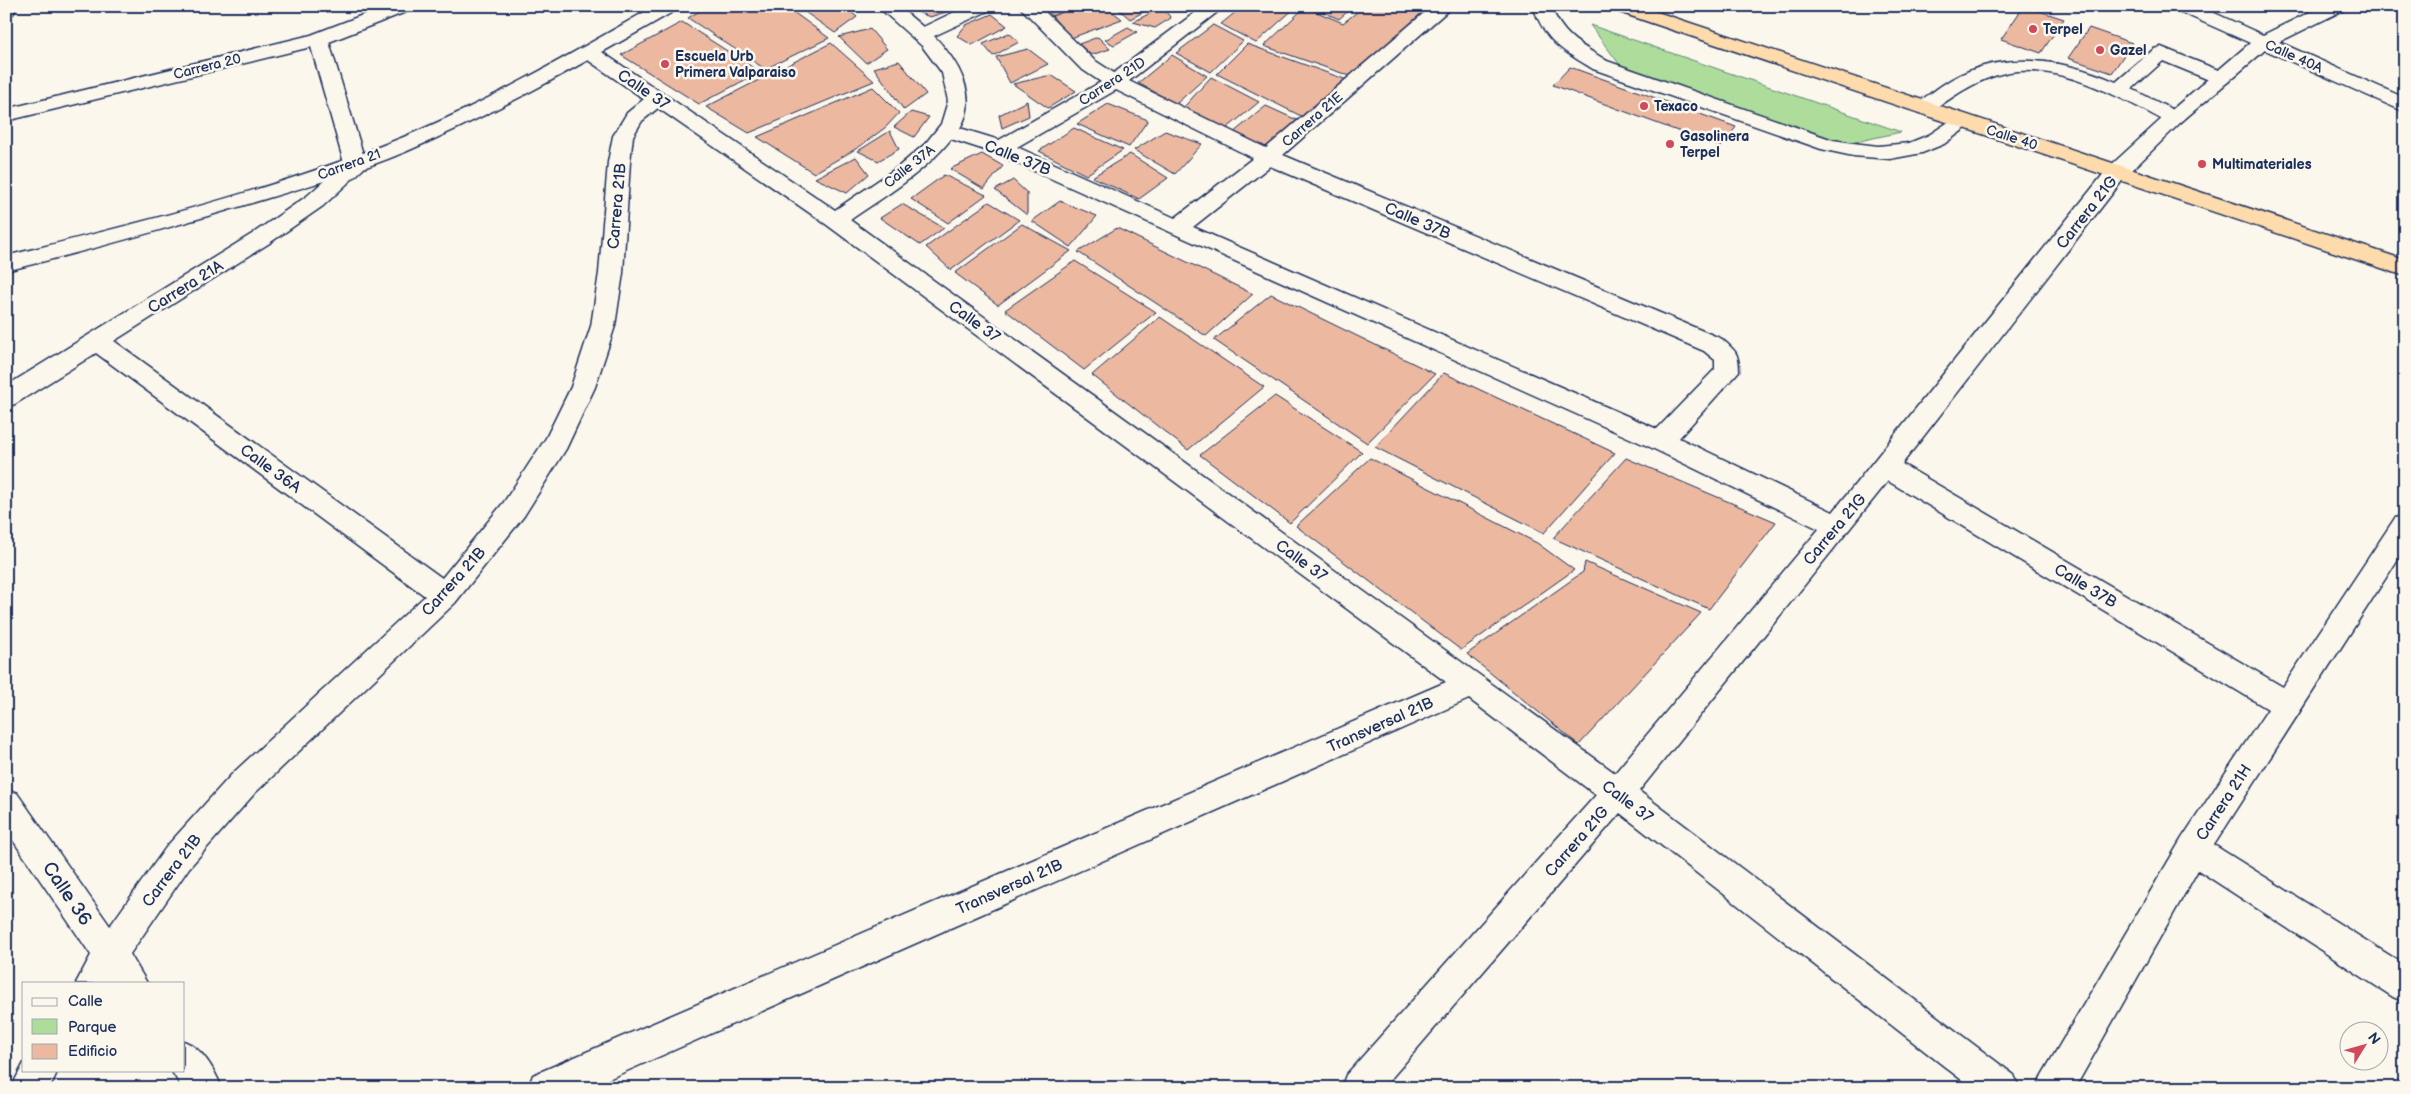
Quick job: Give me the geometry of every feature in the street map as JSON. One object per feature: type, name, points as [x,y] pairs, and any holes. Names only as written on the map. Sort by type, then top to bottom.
[{"type":"highway","name":"Calle 40","points":[[1628,7],[2405,268]]},
{"type":"street","points":[[6,10],[8,6]]},
{"type":"street","name":"Carrera 20","points":[[6,116],[318,39],[404,6]]},
{"type":"street","name":"Carrera 21","points":[[6,264],[214,208],[355,164],[426,134],[589,52],[669,6]]},
{"type":"street","name":"Calle 37A","points":[[835,220],[925,158],[950,132],[959,109],[959,86],[946,61],[921,35],[886,6]]},
{"type":"street","points":[[921,35],[983,6]]},
{"type":"street","name":"Calle 37B","points":[[1028,6],[1087,64],[1115,82],[1268,156],[1713,345],[1727,357],[1727,371],[1661,441]]},
{"type":"street","name":"Carrera 21D","points":[[1001,148],[1115,82],[1216,6]]},
{"type":"street","name":"Carrera 21E","points":[[1177,228],[1268,156],[1444,6]]},
{"type":"street","points":[[1545,6],[1543,10],[1551,29],[1572,47],[1600,65],[1828,145],[1862,152],[1886,154],[1910,150],[1928,144],[1963,121]]},
{"type":"street","name":"Calle 40A","points":[[2183,6],[2405,106]]},
{"type":"street","name":"Carrera 21G","points":[[1359,1088],[1618,793],[1836,525],[1886,467],[2117,172],[2174,118],[2263,42],[2337,6]]},
{"type":"street","points":[[318,39],[355,164]]},
{"type":"street","name":"Calle 37","points":[[589,52],[835,220],[1472,684],[1618,793],[2001,1088]]},
{"type":"street","points":[[2120,90],[2161,53],[2221,78]]},
{"type":"street","points":[[1924,108],[1965,79],[1989,70],[2014,66],[2041,66],[2079,75],[2120,90],[2174,118]]},
{"type":"street","name":"Carrera 21B","points":[[94,982],[110,955],[178,857],[244,783],[309,720],[445,595],[514,509],[557,442],[583,388],[603,326],[611,273],[619,162],[624,136],[634,117],[658,98]]},
{"type":"street","name":"Calle 37B","points":[[950,132],[1001,148],[1177,228],[1661,441],[1836,525]]},
{"type":"street","name":"Carrera 21A","points":[[6,398],[260,239],[315,202],[355,164]]},
{"type":"street","name":"Calle 36A","points":[[97,341],[445,595]]},
{"type":"street","name":"Calle 37B","points":[[1886,467],[2286,704]]},
{"type":"street","name":"Carrera 21H","points":[[2055,1088],[2193,849],[2286,704],[2405,525]]},
{"type":"street","name":"Transversal 21B","points":[[546,1088],[1472,684]]},
{"type":"street","name":"Calle 36","points":[[6,804],[129,982]]},
{"type":"street","points":[[2193,849],[2405,985]]},
{"type":"street","points":[[185,1060],[204,1088]]},
{"type":"street","points":[[30,1088],[39,1072]]},
{"type":"green space","points":[[1590,25],[1901,132],[1837,146],[1626,73]]},
{"type":"building","points":[[708,6],[785,6],[829,38],[765,69],[688,18]]},
{"type":"building","points":[[818,6],[844,6],[857,17],[835,33],[802,10]]},
{"type":"building","points":[[931,6],[954,6],[955,9],[930,17],[917,12]]},
{"type":"building","points":[[1044,6],[1077,6],[1052,16]]},
{"type":"building","points":[[1079,6],[1105,6],[1122,19],[1071,38],[1052,16]]},
{"type":"building","points":[[1115,6],[1155,6],[1130,19]]},
{"type":"building","points":[[1243,6],[1297,6],[1256,43],[1221,24]]},
{"type":"building","points":[[1310,6],[1354,6],[1339,19]]},
{"type":"building","points":[[1365,6],[1429,6],[1353,77],[1264,46],[1305,7],[1343,23]]},
{"type":"building","name":"Terpel","points":[[2024,6],[2064,19],[2041,53],[2001,39]]},
{"type":"building","points":[[1162,7],[1171,18],[1155,28],[1133,22]]},
{"type":"building","points":[[992,14],[1007,26],[972,45],[957,36],[966,25]]},
{"type":"building","points":[[682,22],[760,72],[699,104],[621,55]]},
{"type":"building","points":[[1213,25],[1243,41],[1211,72],[1176,53]]},
{"type":"building","points":[[1128,27],[1137,32],[1114,45],[1105,40]]},
{"type":"building","name":"Gazel","points":[[2089,28],[2132,43],[2112,73],[2068,58]]},
{"type":"building","points":[[870,29],[887,49],[866,63],[839,37]]},
{"type":"building","points":[[1009,33],[1019,42],[993,56],[983,44]]},
{"type":"building","points":[[1098,37],[1110,49],[1091,55],[1079,44]]},
{"type":"building","points":[[831,43],[874,81],[749,133],[706,107]]},
{"type":"building","points":[[1247,44],[1347,80],[1303,117],[1217,74]]},
{"type":"building","points":[[1028,49],[1048,64],[1010,83],[996,57]]},
{"type":"building","points":[[1172,55],[1207,76],[1176,104],[1138,83]]},
{"type":"building","points":[[899,61],[926,94],[904,110],[874,68]]},
{"type":"building","name":"Texaco","points":[[1570,67],[1736,127],[1721,147],[1553,85]]},
{"type":"building","points":[[1051,75],[1076,91],[1048,108],[1013,84]]},
{"type":"building","points":[[1211,77],[1259,102],[1226,129],[1184,107]]},
{"type":"building","points":[[873,87],[899,113],[886,127],[859,147],[814,173],[757,137]]},
{"type":"building","points":[[1027,101],[1029,116],[1002,128],[999,115]]},
{"type":"building","points":[[1108,104],[1148,120],[1129,147],[1077,124]]},
{"type":"building","points":[[1266,106],[1299,121],[1266,151],[1233,133]]},
{"type":"building","points":[[911,112],[929,117],[914,137],[894,127]]},
{"type":"building","points":[[1074,128],[1123,150],[1086,175],[1039,151]]},
{"type":"building","points":[[890,131],[899,149],[878,161],[858,151]]},
{"type":"building","points":[[1165,131],[1202,144],[1175,174],[1134,150]]},
{"type":"building","points":[[982,154],[1003,166],[984,189],[950,169]]},
{"type":"building","points":[[1130,154],[1168,178],[1139,199],[1092,177]]},
{"type":"building","points":[[856,157],[869,174],[847,193],[815,178]]},
{"type":"building","points":[[944,175],[986,195],[948,223],[911,199]]},
{"type":"building","points":[[1013,180],[1027,193],[1027,215],[995,190]]},
{"type":"building","points":[[1060,201],[1097,216],[1071,247],[1032,221]]},
{"type":"building","points":[[989,202],[1019,220],[951,270],[926,247]]},
{"type":"building","points":[[902,204],[944,228],[920,245],[880,218]]},
{"type":"building","points":[[1022,224],[1071,251],[998,305],[955,273]]},
{"type":"building","points":[[1117,228],[1253,294],[1206,336],[1078,252]]},
{"type":"building","points":[[1075,261],[1156,312],[1084,370],[1005,310]]},
{"type":"building","points":[[1271,294],[1435,374],[1367,443],[1214,340]]},
{"type":"building","points":[[1160,317],[1264,387],[1188,450],[1092,375]]},
{"type":"building","points":[[1444,373],[1615,453],[1544,533],[1375,447]]},
{"type":"building","points":[[1275,396],[1362,452],[1290,523],[1200,455]]},
{"type":"building","points":[[1370,458],[1537,543],[1574,570],[1461,650],[1296,526]]},
{"type":"building","points":[[1626,458],[1776,522],[1709,609],[1553,538]]},
{"type":"building","points":[[1585,562],[1701,613],[1579,745],[1467,654],[1583,572]]},
{"type":"place","name":"Terpel","points":[[2033,29]]},
{"type":"place","name":"Gazel","points":[[2100,50]]},
{"type":"place","name":"Escuela Urb Primera Valparaiso","points":[[665,64]]},
{"type":"place","name":"Texaco","points":[[1644,106]]},
{"type":"place","name":"Gasolinera Terpel","points":[[1670,144]]},
{"type":"place","name":"Multimateriales","points":[[2202,164]]}]
